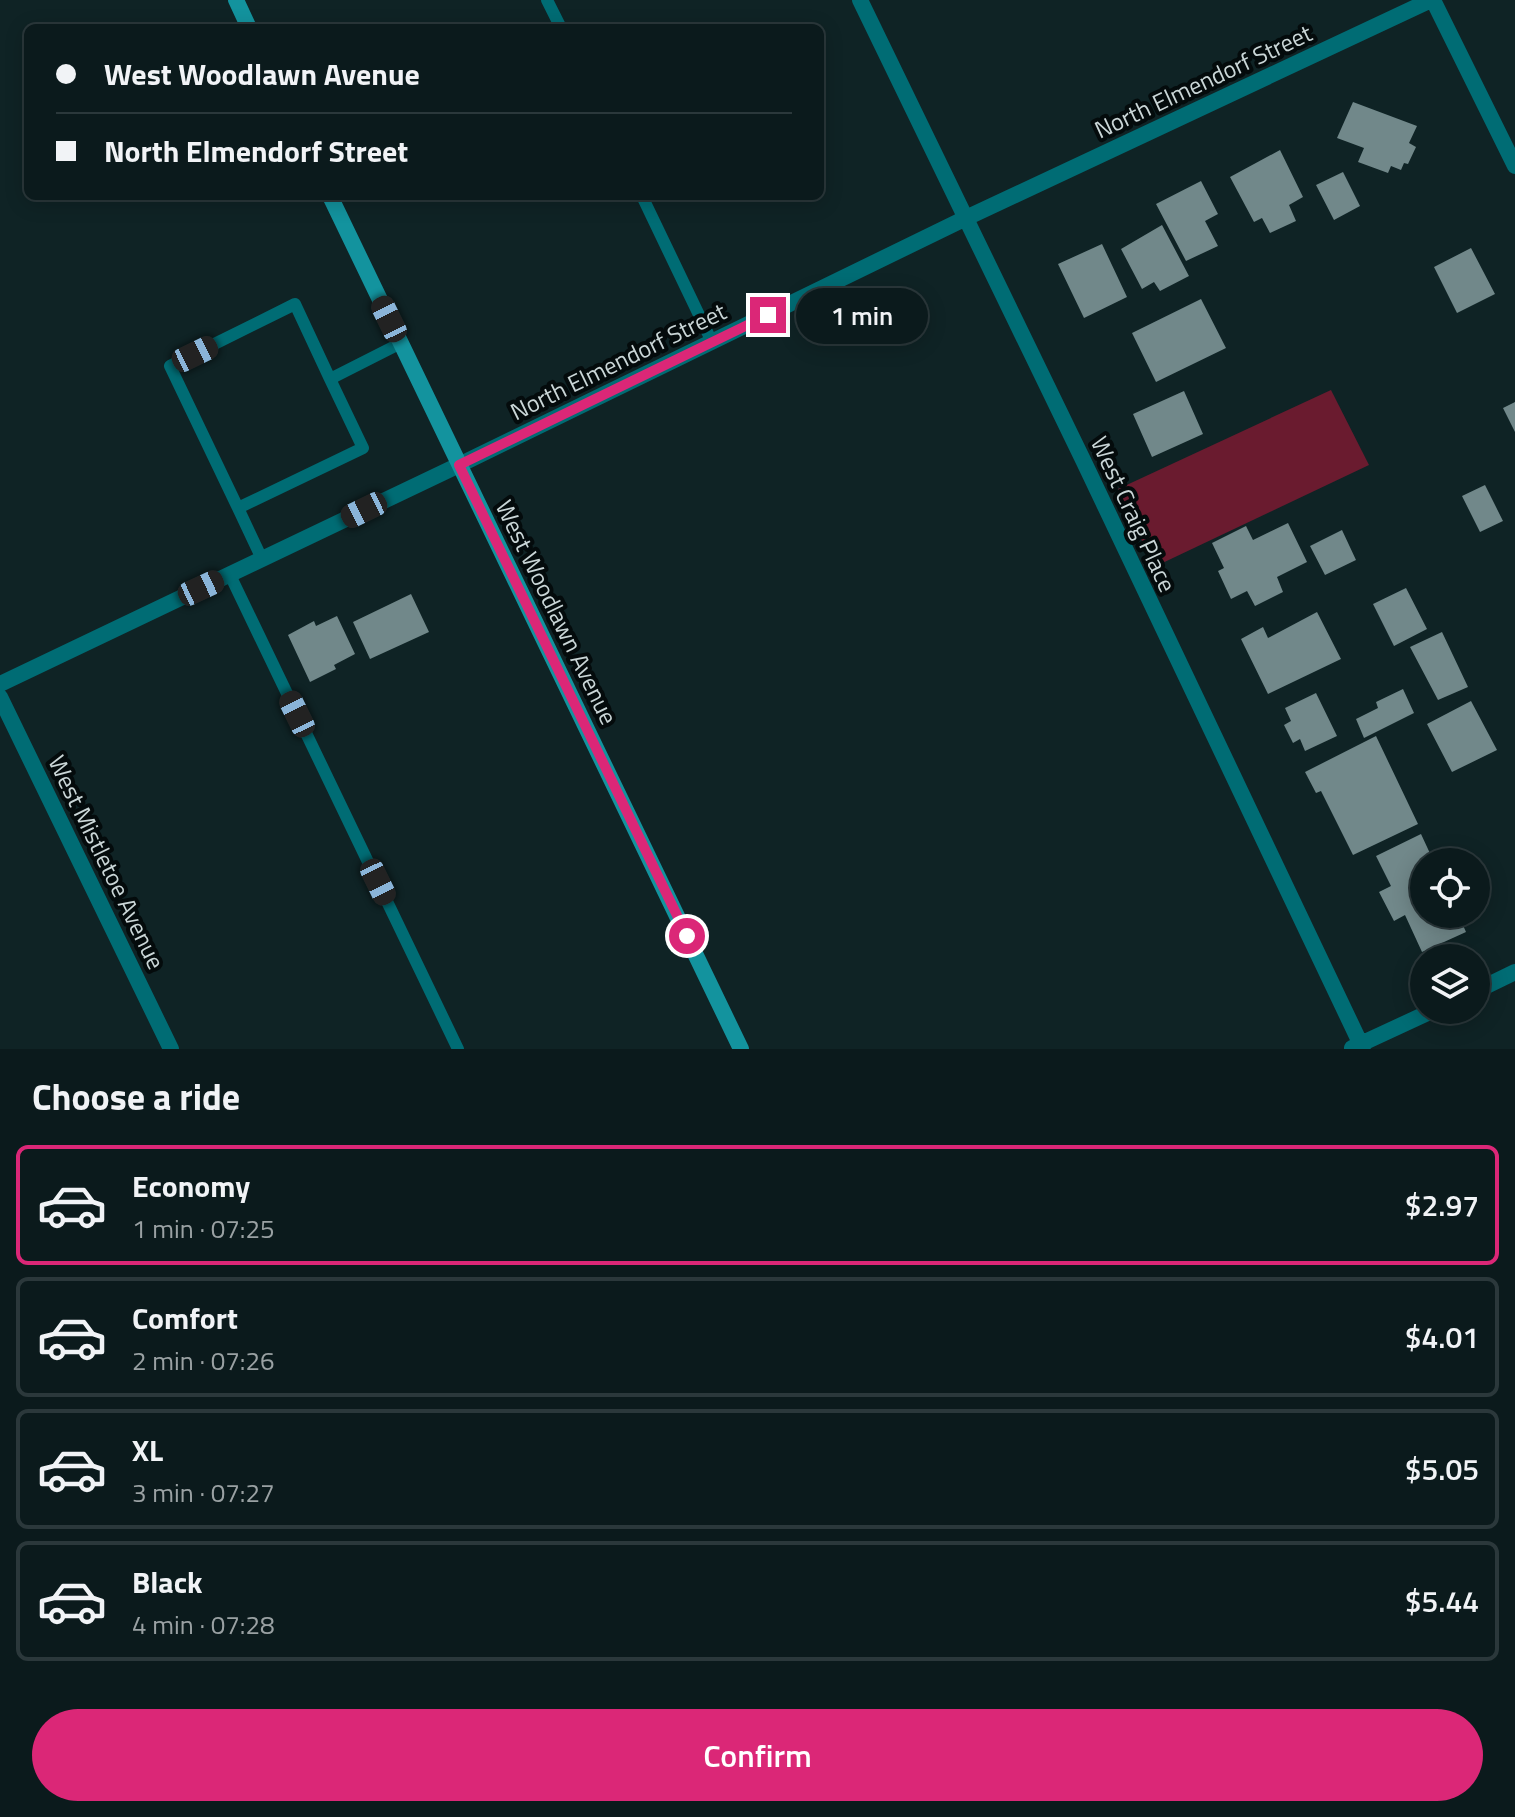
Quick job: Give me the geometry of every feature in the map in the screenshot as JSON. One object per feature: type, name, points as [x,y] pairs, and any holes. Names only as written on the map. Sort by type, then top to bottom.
[{"type":"street","points":[[236,0],[247,24]]},
{"type":"street","name":"West Craig Place","points":[[860,0],[1358,1047]]},
{"type":"street","points":[[1432,0],[1515,166]]},
{"type":"street","name":"North Elmendorf Street","points":[[0,684],[966,218],[1432,0]]},
{"type":"street","name":"West Woodlawn Avenue","points":[[332,200],[741,1049]]},
{"type":"street","name":"West Mistletoe Avenue","points":[[0,697],[171,1049]]},
{"type":"street","points":[[1490,984],[1515,972]]},
{"type":"street","points":[[1358,1047],[1410,1022]]},
{"type":"lane","points":[[547,0],[559,24]]},
{"type":"lane","points":[[644,200],[712,342]]},
{"type":"lane","points":[[238,508],[363,448],[295,304],[170,366],[262,559]]},
{"type":"lane","points":[[330,379],[401,343]]},
{"type":"lane","points":[[230,575],[458,1049]]},
{"type":"shaded area","points":[[1331,390],[1369,465],[1154,567],[1118,489]]},
{"type":"building","points":[[1353,102],[1417,126],[1409,143],[1416,147],[1408,164],[1404,163],[1401,170],[1391,166],[1388,173],[1358,162],[1364,148],[1337,138]]},
{"type":"building","points":[[1280,150],[1303,197],[1289,205],[1296,221],[1270,233],[1262,218],[1254,222],[1230,177]]},
{"type":"building","points":[[1343,172],[1360,206],[1334,220],[1316,185]]},
{"type":"building","points":[[1201,181],[1218,214],[1205,221],[1218,246],[1186,261],[1156,204]]},
{"type":"building","points":[[1162,225],[1189,276],[1160,291],[1154,282],[1142,289],[1121,249]]},
{"type":"building","points":[[1102,244],[1127,297],[1084,318],[1058,264]]},
{"type":"building","points":[[1471,248],[1495,294],[1457,313],[1434,267]]},
{"type":"building","points":[[1201,299],[1226,348],[1156,382],[1132,333]]},
{"type":"building","points":[[1184,391],[1203,434],[1152,457],[1133,414]]},
{"type":"building","points":[[1515,402],[1515,432],[1503,408]]},
{"type":"building","points":[[1485,485],[1503,521],[1480,532],[1462,496]]},
{"type":"building","points":[[1288,523],[1307,562],[1277,577],[1283,592],[1255,606],[1247,591],[1231,599],[1218,571],[1224,568],[1212,543],[1246,526],[1253,540]]},
{"type":"building","points":[[1342,530],[1356,560],[1325,575],[1310,546]]},
{"type":"building","points":[[1406,588],[1427,629],[1394,646],[1373,604]]},
{"type":"building","points":[[411,594],[429,632],[370,659],[353,622]]},
{"type":"building","points":[[1317,612],[1341,659],[1268,694],[1241,639],[1263,627],[1268,638]]},
{"type":"building","points":[[337,616],[355,654],[334,665],[336,669],[310,682],[288,635],[314,621],[316,626]]},
{"type":"building","points":[[1442,632],[1468,687],[1438,700],[1410,647]]},
{"type":"building","points":[[1403,689],[1414,713],[1364,738],[1356,719],[1378,708],[1376,702]]},
{"type":"building","points":[[1316,693],[1337,736],[1305,751],[1300,739],[1293,743],[1284,725],[1291,721],[1285,708]]},
{"type":"building","points":[[1471,701],[1497,750],[1452,772],[1427,724]]},
{"type":"building","points":[[1376,736],[1418,824],[1353,855],[1321,791],[1316,793],[1305,772]]},
{"type":"building","points":[[1421,834],[1428,848],[1410,848],[1410,926],[1405,915],[1394,921],[1379,892],[1391,886],[1376,856]]},
{"type":"building","points":[[1411,928],[1464,928],[1466,932],[1440,944],[1418,944]]},
{"type":"route","points":[[687,936],[459,465],[768,315]]}]
